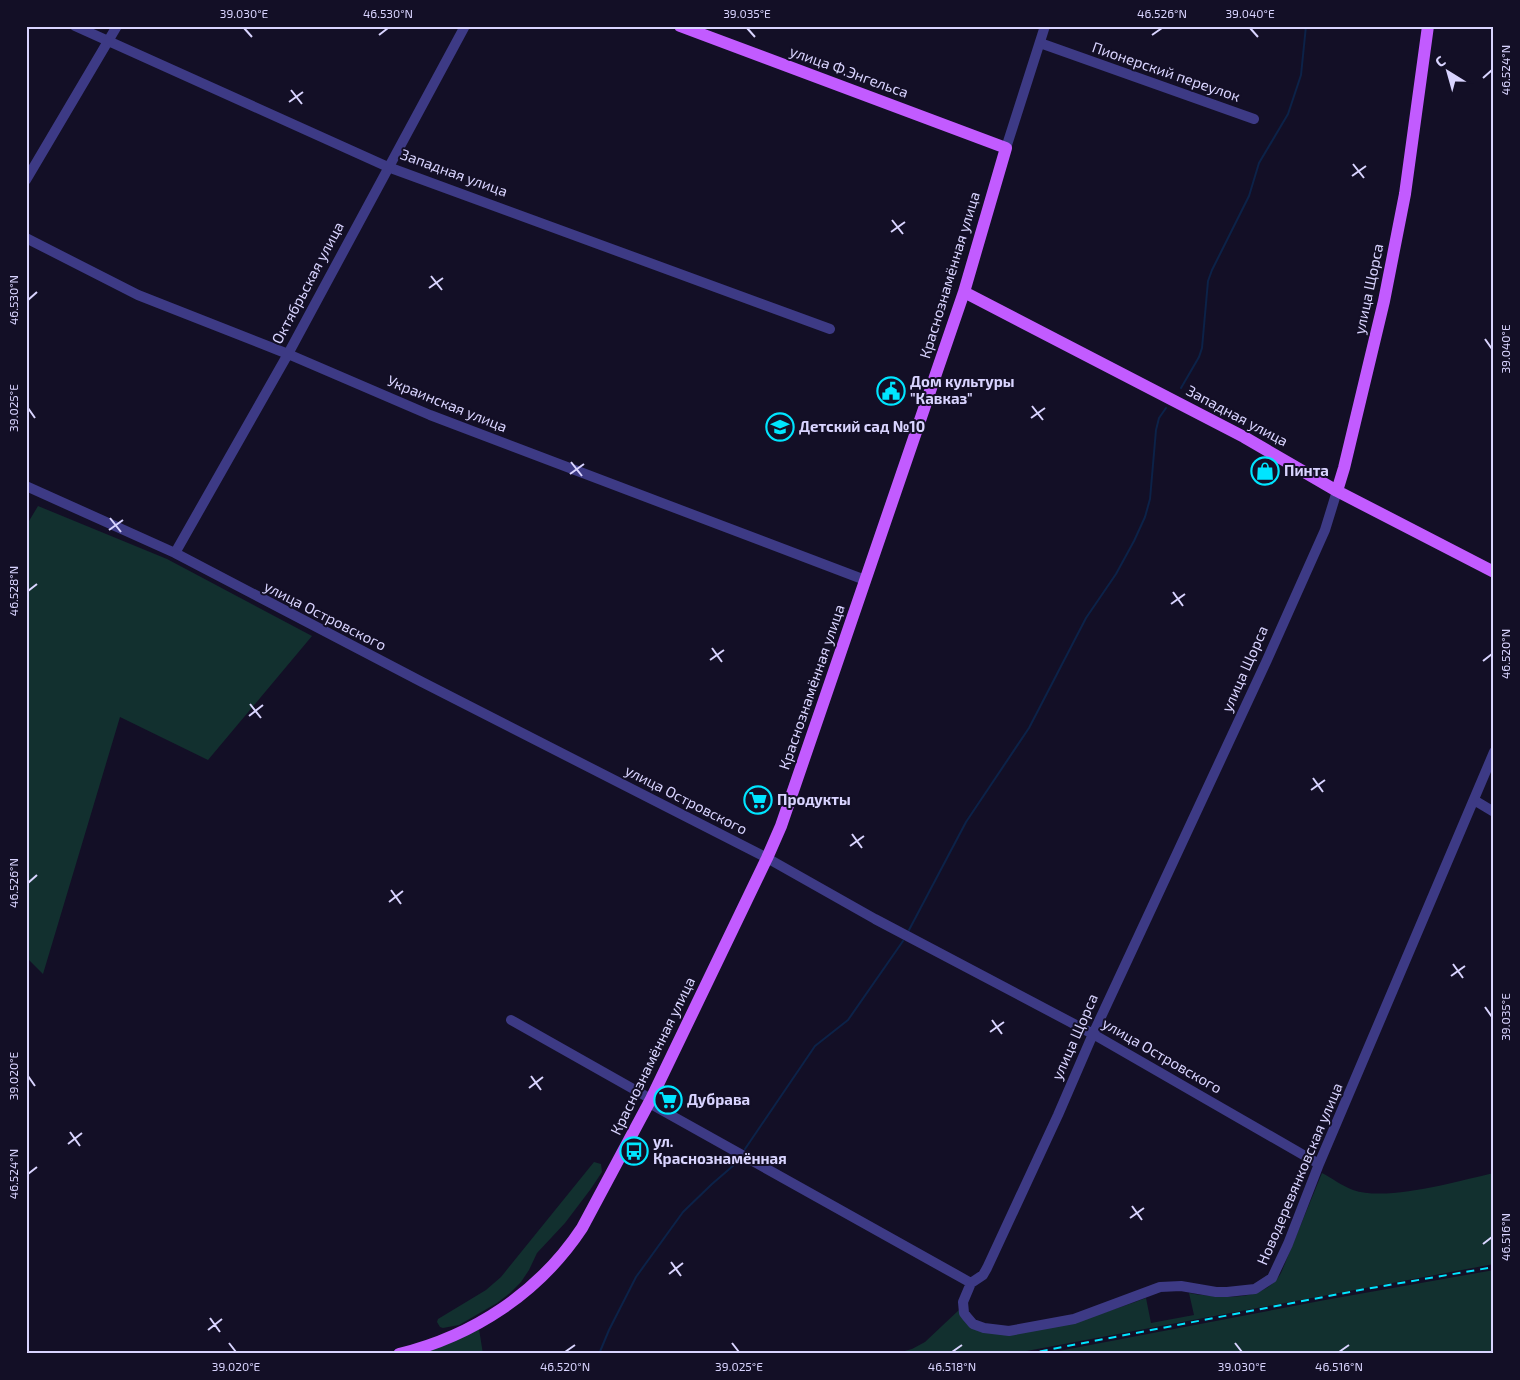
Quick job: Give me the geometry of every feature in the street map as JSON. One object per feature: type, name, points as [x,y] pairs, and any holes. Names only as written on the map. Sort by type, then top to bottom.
[{"type":"main road","name":"улица Ф.Энгельса","points":[[680,26],[1006,148]]},
{"type":"main road","name":"улица Щорса","points":[[1337,491],[1384,301],[1413,144],[1428,26]]},
{"type":"main road","name":"Краснознамённая улица","points":[[399,1354],[454,1337],[492,1315],[524,1292],[568,1248],[590,1214],[650,1101],[768,858],[794,788],[964,292],[1006,148]]},
{"type":"main road","name":"Западная улица","points":[[964,292],[1249,440],[1337,491],[1494,572]]},
{"type":"street","name":"Западная улица","points":[[75,26],[388,166],[830,329]]},
{"type":"street","points":[[26,180],[117,26]]},
{"type":"street","name":"Октябрьская улица","points":[[176,553],[288,354],[465,26]]},
{"type":"street","name":"Краснознамённая улица","points":[[1006,148],[1045,26]]},
{"type":"street","name":"Пионерский переулок","points":[[1040,43],[1254,119]]},
{"type":"street","name":"Украинская улица","points":[[26,238],[138,294],[288,354],[430,416],[865,580]]},
{"type":"street","name":"улица Островского","points":[[26,486],[176,553],[405,674],[768,858],[875,919],[1093,1034],[1320,1164]]},
{"type":"street","name":"улица Щорса","points":[[970,1283],[982,1275],[987,1268],[1058,1115],[1093,1034],[1267,660],[1325,530],[1337,491]]},
{"type":"street","name":"Новодеревянковская улица","points":[[970,1283],[963,1302],[964,1313],[970,1321],[979,1326],[998,1330],[1018,1329],[1074,1319],[1166,1286],[1181,1286],[1216,1292],[1255,1288],[1272,1278],[1278,1268],[1494,752]]},
{"type":"street","points":[[1474,800],[1494,812]]},
{"type":"street","points":[[512,1020],[650,1101],[970,1283]]},
{"type":"green space","points":[[38,506],[167,559],[312,636],[208,760],[120,717],[43,974],[26,957],[26,526]]},
{"type":"green space","points":[[594,1162],[601,1164],[602,1172],[565,1223],[537,1253],[521,1282],[497,1303],[459,1325],[440,1327],[437,1322],[438,1319],[486,1290],[501,1277]]},
{"type":"green space","points":[[1322,1173],[1353,1190],[1384,1194],[1423,1189],[1494,1173],[1494,1264],[1010,1354],[894,1354],[912,1349],[925,1342],[960,1309],[968,1325],[984,1332],[1005,1334],[1056,1326],[1146,1298],[1151,1323],[1194,1315],[1189,1293],[1226,1297],[1252,1294],[1264,1289],[1273,1283],[1281,1273]]},
{"type":"green space","points":[[1494,1270],[1494,1354],[1043,1354],[1325,1300]]},
{"type":"green space","points":[[479,1329],[483,1354],[419,1354]]},
{"type":"waterway","points":[[1181,388],[1199,357],[1202,348],[1208,281],[1212,270],[1249,196],[1259,163],[1288,114],[1301,75],[1306,26]]},
{"type":"waterway","points":[[909,930],[966,822],[1029,728],[1086,618],[1116,574],[1134,541],[1145,517],[1150,499],[1156,430],[1159,418],[1166,408]]},
{"type":"waterway","points":[[745,1149],[815,1046],[848,1020],[903,941]]},
{"type":"waterway","points":[[599,1354],[636,1277],[683,1212],[734,1165]]},
{"type":"railway","points":[[1026,1354],[1360,1290],[1494,1267]]},
{"type":"place","name":"Дом культуры \"Кавказ\"","points":[[891,391]]},
{"type":"place","name":"Детский сад №10","points":[[780,427]]},
{"type":"place","name":"Пинта","points":[[1265,471]]},
{"type":"place","name":"Продукты","points":[[758,800]]},
{"type":"place","name":"Дубрава","points":[[668,1100]]},
{"type":"place","name":"ул. Краснознамённая","points":[[634,1151]]}]
